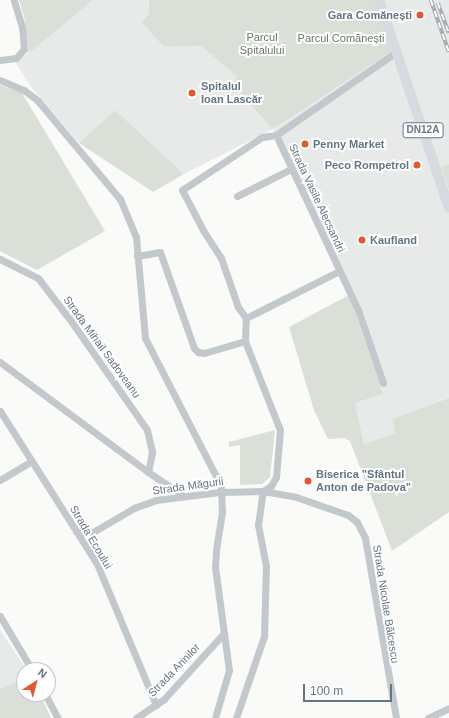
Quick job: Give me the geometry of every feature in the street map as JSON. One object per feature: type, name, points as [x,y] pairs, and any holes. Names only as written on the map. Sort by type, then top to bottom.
[{"type":"main road","name":"DN12A","points":[[379,0],[395,53],[449,208]]},
{"type":"street","points":[[0,60],[16,58],[24,49],[22,27],[14,0]]},
{"type":"street","name":"Strada Vasile Alecsandri","points":[[383,383],[366,331],[276,135],[395,53]]},
{"type":"street","points":[[0,80],[24,90],[38,101],[106,180],[129,216],[136,237],[145,338],[221,486],[220,492],[222,512],[215,559],[229,670],[215,718]]},
{"type":"street","points":[[236,718],[264,636],[266,566],[258,525],[264,491],[271,486],[276,477],[280,430],[245,340],[246,318],[238,307],[221,258],[203,230],[182,190],[262,137],[276,135]]},
{"type":"street","points":[[237,196],[291,169]]},
{"type":"street","points":[[137,256],[160,252],[194,348],[198,352],[204,353],[245,340]]},
{"type":"street","name":"Strada Mihail Sadoveanu","points":[[0,259],[38,278],[135,412],[147,430],[152,452],[148,472]]},
{"type":"street","points":[[246,318],[339,271]]},
{"type":"street","points":[[0,362],[148,472],[184,496]]},
{"type":"street","name":"Strada Ecoului","points":[[0,411],[97,564],[156,705]]},
{"type":"street","points":[[0,480],[32,461]]},
{"type":"street","name":"Strada Măgurii","points":[[76,531],[88,533],[134,508],[156,500],[220,492],[264,491]]},
{"type":"street","name":"Strada Nicolae Bălcescu","points":[[264,491],[333,508],[357,522],[364,538],[372,573],[386,671],[396,718]]},
{"type":"street","points":[[0,616],[27,662]]},
{"type":"street","name":"Strada Arinilor","points":[[136,718],[156,705],[224,633]]},
{"type":"street","points":[[49,702],[58,718]]},
{"type":"street","points":[[428,718],[449,708]]},
{"type":"shaded area","points":[[93,0],[149,0],[149,15],[163,47],[201,46],[238,76],[273,129],[184,174],[115,110],[79,143],[31,87],[16,63]]},
{"type":"shaded area","points":[[379,0],[449,0],[449,164],[441,167],[449,190],[449,398],[392,419],[395,433],[364,444],[355,403],[383,394],[349,295],[273,129],[322,96]]},
{"type":"shaded area","points":[[0,630],[22,662],[16,662],[16,682],[0,689]]},
{"type":"green space","points":[[19,0],[93,0],[29,53],[24,16]]},
{"type":"green space","name":"Parcul Spitalului","points":[[149,0],[379,0],[399,50],[387,54],[273,129],[233,85],[237,76],[201,46],[164,47],[142,22],[149,14]]},
{"type":"green space","points":[[0,85],[22,93],[105,231],[37,270],[0,251]]},
{"type":"green space","points":[[115,110],[184,174],[153,192],[79,143]]},
{"type":"green space","points":[[449,164],[449,190],[441,167]]},
{"type":"green space","points":[[349,295],[383,394],[355,403],[364,444],[395,433],[392,419],[449,398],[449,512],[392,551],[350,441],[344,438],[328,439],[314,410],[289,327]]},
{"type":"green space","points":[[275,430],[270,477],[262,484],[240,485],[240,445],[229,447],[229,442]]},
{"type":"green space","points":[[16,682],[16,702],[44,702],[51,718],[0,718],[0,689]]},
{"type":"railway","points":[[431,0],[449,52]]},
{"type":"railway","points":[[438,3],[449,33]]},
{"type":"place","name":"Gara Comănești","points":[[420,15]]},
{"type":"place","name":"Spitalul Ioan Lascăr","points":[[192,93]]},
{"type":"place","name":"Penny Market","points":[[305,144]]},
{"type":"place","name":"Peco Rompetrol","points":[[417,165]]},
{"type":"place","name":"Kaufland","points":[[362,240]]},
{"type":"place","name":"Biserica \"Sfântul Anton de Padova\"","points":[[308,481]]},
{"type":"park label","name":"Parcul Comănești","points":[[341,38]]}]
